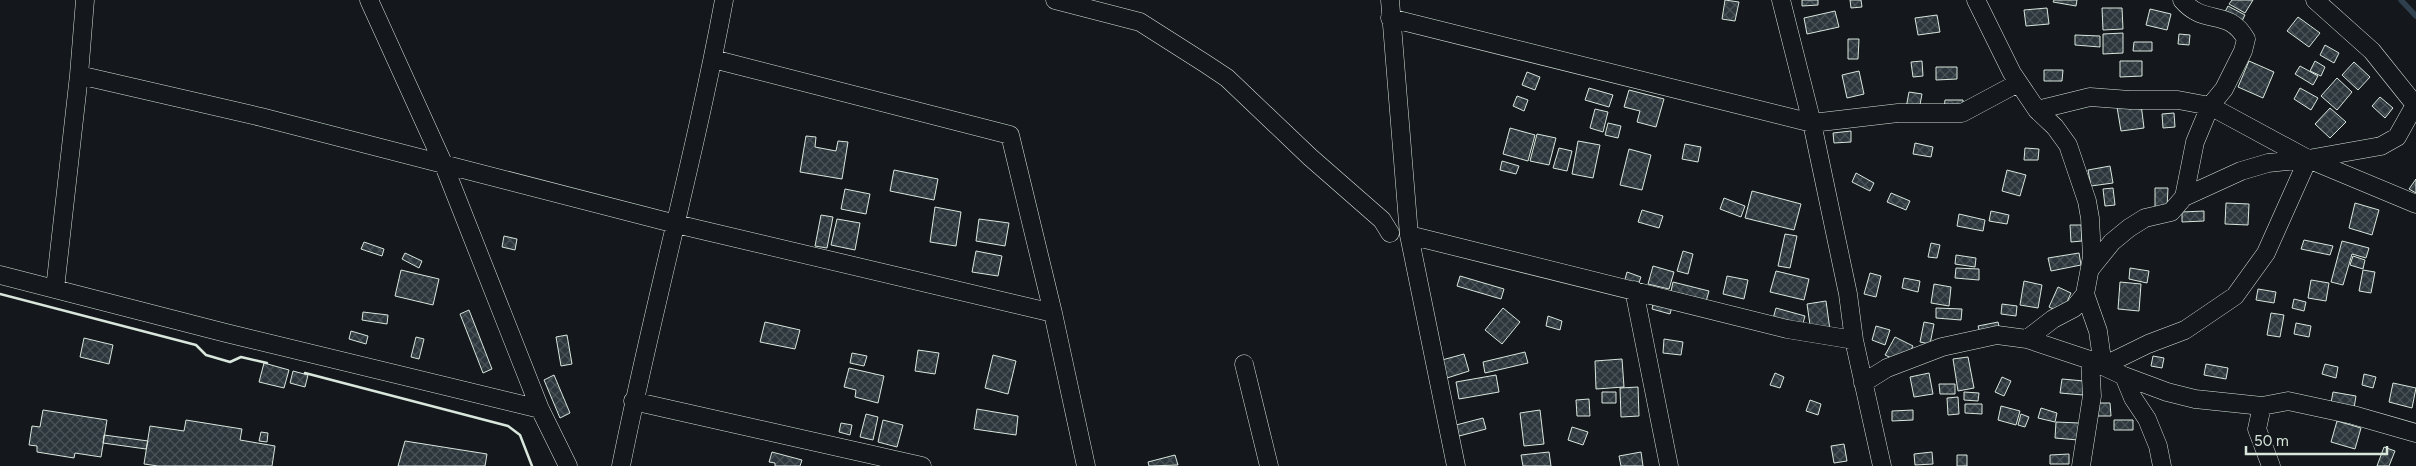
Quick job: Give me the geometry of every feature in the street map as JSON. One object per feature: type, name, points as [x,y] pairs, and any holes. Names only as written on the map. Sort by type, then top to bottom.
[{"type":"street","points":[[54,289],[79,75],[85,0]]},
{"type":"street","points":[[369,0],[443,163],[540,408],[568,466]]},
{"type":"street","points":[[621,466],[633,401],[676,224],[713,59],[724,0]]},
{"type":"street","points":[[1056,0],[1140,22],[1227,78],[1316,163],[1382,220],[1390,233]]},
{"type":"street","points":[[1390,0],[1409,235],[1456,466]]},
{"type":"street","points":[[1782,0],[1812,123],[1848,294],[1854,340],[1882,466]]},
{"type":"street","points":[[1976,0],[1998,47],[2018,83],[2036,110],[2055,127],[2068,145],[2087,201],[2090,218],[2091,268],[2085,294],[2074,308],[2053,320],[2027,339]]},
{"type":"street","points":[[2182,0],[2192,11],[2201,15],[2227,20],[2239,28],[2246,40],[2243,51],[2224,89],[2210,106],[2195,142],[2184,198]]},
{"type":"street","points":[[2091,268],[2112,242],[2129,228],[2145,218],[2171,212],[2184,198],[2241,171],[2268,163],[2308,160],[2381,146],[2397,137],[2416,106],[2372,51],[2315,0]]},
{"type":"street","points":[[1390,18],[1812,123],[1898,113],[1962,113],[2018,83]]},
{"type":"street","points":[[713,59],[1010,135],[1053,313],[1086,466]]},
{"type":"street","points":[[79,75],[260,117],[676,224],[1053,313]]},
{"type":"street","points":[[2036,110],[2090,97],[2130,100],[2178,100],[2210,106],[2308,160],[2416,204]]},
{"type":"street","points":[[2097,363],[2185,330],[2235,296],[2266,253],[2308,160]]},
{"type":"street","points":[[1409,235],[1787,329],[1854,340]]},
{"type":"street","points":[[0,275],[226,334],[540,408]]},
{"type":"street","points":[[1634,290],[1669,466]]},
{"type":"street","points":[[2081,466],[2097,363],[2098,331],[2085,294]]},
{"type":"street","points":[[1863,384],[1887,368],[1942,348],[1997,334],[2027,339],[2097,363],[2124,376],[2167,392],[2195,399],[2262,406],[2288,400],[2353,414],[2416,433]]},
{"type":"street","points":[[1244,364],[1269,466]]},
{"type":"street","points":[[2124,376],[2133,398],[2147,419],[2158,446],[2162,466]]},
{"type":"street","points":[[633,401],[922,466]]},
{"type":"street","points":[[2262,406],[2257,429],[2271,466]]},
{"type":"building","points":[[1725,0],[1739,2],[1735,21],[1722,19]]},
{"type":"building","points":[[1802,0],[1818,0],[1818,5],[1802,6]]},
{"type":"building","points":[[1850,0],[1861,0],[1862,7],[1851,8]]},
{"type":"building","points":[[2054,0],[2077,0],[2076,6],[2053,2]]},
{"type":"building","points":[[2232,0],[2253,0],[2245,13],[2229,4]]},
{"type":"building","points":[[2228,6],[2245,15],[2241,23],[2224,14]]},
{"type":"building","points":[[2047,8],[2049,24],[2026,26],[2024,10]]},
{"type":"building","points":[[2102,8],[2122,8],[2123,29],[2103,30]]},
{"type":"building","points":[[2150,9],[2171,14],[2167,30],[2146,25]]},
{"type":"building","points":[[1835,11],[1839,27],[1807,34],[1804,18]]},
{"type":"building","points":[[1937,15],[1940,32],[1918,35],[1915,18]]},
{"type":"building","points":[[2298,17],[2320,33],[2309,47],[2287,31]]},
{"type":"building","points":[[2123,33],[2123,53],[2103,54],[2103,34]]},
{"type":"building","points":[[2179,34],[2190,35],[2189,45],[2178,44]]},
{"type":"building","points":[[2075,35],[2100,36],[2100,47],[2075,45]]},
{"type":"building","points":[[1848,39],[1859,39],[1858,59],[1848,59]]},
{"type":"building","points":[[2134,42],[2152,42],[2152,51],[2133,51]]},
{"type":"building","points":[[2325,45],[2339,53],[2334,63],[2320,55]]},
{"type":"building","points":[[1922,61],[1923,76],[1913,77],[1911,62]]},
{"type":"building","points":[[2120,61],[2142,61],[2142,76],[2120,77]]},
{"type":"building","points":[[2249,61],[2274,72],[2263,98],[2238,87]]},
{"type":"building","points":[[2315,61],[2325,67],[2321,76],[2310,71]]},
{"type":"building","points":[[2354,62],[2370,77],[2358,90],[2342,75]]},
{"type":"building","points":[[2300,66],[2318,76],[2313,85],[2295,74]]},
{"type":"building","points":[[1936,67],[1957,67],[1957,79],[1936,80]]},
{"type":"building","points":[[2044,70],[2063,70],[2062,81],[2044,81]]},
{"type":"building","points":[[1859,71],[1864,94],[1847,98],[1842,75]]},
{"type":"building","points":[[1527,72],[1540,77],[1535,90],[1522,85]]},
{"type":"building","points":[[2337,78],[2352,92],[2337,110],[2321,96]]},
{"type":"building","points":[[1589,88],[1613,95],[1609,107],[1585,100]]},
{"type":"building","points":[[2300,88],[2318,98],[2311,110],[2294,99]]},
{"type":"building","points":[[1629,90],[1664,99],[1656,127],[1637,122],[1640,111],[1624,107]]},
{"type":"building","points":[[1909,92],[1922,94],[1919,110],[1906,108]]},
{"type":"building","points":[[1517,96],[1528,100],[1524,111],[1513,106]]},
{"type":"building","points":[[2380,97],[2393,108],[2385,118],[2372,106]]},
{"type":"building","points":[[1945,100],[1963,100],[1963,110],[1944,110]]},
{"type":"building","points":[[2141,104],[2144,128],[2121,131],[2117,107]]},
{"type":"building","points":[[2330,108],[2346,122],[2330,138],[2315,124]]},
{"type":"building","points":[[1595,109],[1608,112],[1603,132],[1590,128]]},
{"type":"building","points":[[2174,113],[2175,127],[2163,128],[2162,114]]},
{"type":"building","points":[[1608,123],[1621,126],[1618,138],[1605,135]]},
{"type":"building","points":[[1510,128],[1535,135],[1528,161],[1503,154]]},
{"type":"building","points":[[1851,131],[1851,142],[1834,143],[1833,133]]},
{"type":"building","points":[[1537,134],[1556,138],[1549,165],[1530,161]]},
{"type":"building","points":[[806,136],[816,137],[815,147],[836,151],[838,141],[848,142],[842,179],[800,172]]},
{"type":"building","points":[[1578,141],[1600,145],[1593,178],[1572,174]]},
{"type":"building","points":[[1915,143],[1933,147],[1931,157],[1913,154]]},
{"type":"building","points":[[1685,144],[1701,147],[1698,162],[1682,159]]},
{"type":"building","points":[[1559,148],[1572,151],[1567,171],[1553,168]]},
{"type":"building","points":[[2025,148],[2039,149],[2038,160],[2024,160]]},
{"type":"building","points":[[1629,149],[1651,155],[1642,190],[1620,185]]},
{"type":"building","points":[[1502,161],[1519,166],[1516,174],[1500,170]]},
{"type":"building","points":[[2110,166],[2113,183],[2091,186],[2088,170]]},
{"type":"building","points":[[894,170],[938,179],[934,200],[890,191]]},
{"type":"building","points":[[2007,170],[2026,175],[2020,196],[2002,191]]},
{"type":"building","points":[[1856,173],[1874,183],[1870,191],[1852,182]]},
{"type":"building","points":[[2416,179],[2416,193],[2409,189]]},
{"type":"building","points":[[2113,188],[2115,205],[2105,206],[2103,189]]},
{"type":"building","points":[[2155,188],[2168,188],[2167,208],[2155,208]]},
{"type":"building","points":[[845,189],[870,194],[866,214],[841,209]]},
{"type":"building","points":[[1752,191],[1801,204],[1794,230],[1745,218]]},
{"type":"building","points":[[1891,193],[1910,201],[1906,210],[1887,202]]},
{"type":"building","points":[[1724,198],[1745,206],[1741,217],[1720,209]]},
{"type":"building","points":[[2226,203],[2249,204],[2248,225],[2225,224]]},
{"type":"building","points":[[2355,203],[2379,210],[2372,235],[2349,228]]},
{"type":"building","points":[[935,207],[961,212],[956,246],[930,242]]},
{"type":"building","points":[[1642,210],[1663,216],[1659,228],[1638,222]]},
{"type":"building","points":[[1991,211],[2009,215],[2007,224],[1989,221]]},
{"type":"building","points":[[2204,211],[2204,221],[2182,222],[2182,212]]},
{"type":"building","points":[[1959,214],[1985,220],[1983,231],[1957,226]]},
{"type":"building","points":[[821,215],[833,217],[827,248],[815,246]]},
{"type":"building","points":[[837,219],[860,223],[855,250],[831,245]]},
{"type":"building","points":[[979,219],[1009,223],[1005,246],[976,241]]},
{"type":"building","points":[[2070,225],[2081,225],[2082,241],[2071,242]]},
{"type":"building","points":[[1785,234],[1797,236],[1790,268],[1778,266]]},
{"type":"building","points":[[504,236],[517,239],[515,250],[502,247]]},
{"type":"building","points":[[2304,240],[2333,246],[2330,255],[2301,249]]},
{"type":"building","points":[[2342,241],[2369,248],[2366,258],[2352,254],[2343,285],[2331,282]]},
{"type":"building","points":[[364,242],[384,249],[382,256],[361,249]]},
{"type":"building","points":[[1931,243],[1940,245],[1937,258],[1928,257]]},
{"type":"building","points":[[976,251],[1002,256],[998,276],[972,272]]},
{"type":"building","points":[[1683,251],[1693,254],[1688,274],[1677,271]]},
{"type":"building","points":[[405,253],[422,261],[419,268],[402,259]]},
{"type":"building","points":[[2079,253],[2081,265],[2051,271],[2048,258]]},
{"type":"building","points":[[1956,255],[1976,258],[1975,267],[1955,264]]},
{"type":"building","points":[[2353,256],[2365,260],[2363,269],[2350,265]]},
{"type":"building","points":[[1653,266],[1674,272],[1669,289],[1648,284]]},
{"type":"building","points":[[1956,268],[1979,269],[1979,280],[1955,278]]},
{"type":"building","points":[[2130,268],[2149,271],[2147,283],[2129,279]]},
{"type":"building","points":[[401,270],[439,279],[433,305],[395,296]]},
{"type":"building","points":[[2363,270],[2375,272],[2371,293],[2359,291]]},
{"type":"building","points":[[1776,271],[1809,279],[1804,300],[1770,292]]},
{"type":"building","points":[[1627,272],[1641,277],[1637,288],[1624,283]]},
{"type":"building","points":[[1870,273],[1881,276],[1876,297],[1864,294]]},
{"type":"building","points":[[1460,276],[1504,289],[1501,299],[1457,286]]},
{"type":"building","points":[[1727,276],[1748,280],[1744,299],[1723,294]]},
{"type":"building","points":[[1904,278],[1920,281],[1918,292],[1902,288]]},
{"type":"building","points":[[2311,280],[2329,283],[2326,301],[2308,298]]},
{"type":"building","points":[[2024,281],[2042,285],[2038,308],[2020,305]]},
{"type":"building","points":[[1673,282],[1709,291],[1705,305],[1670,296]]},
{"type":"building","points":[[2120,282],[2141,284],[2139,311],[2118,309]]},
{"type":"building","points":[[1934,284],[1951,287],[1949,306],[1931,303]]},
{"type":"building","points":[[2058,287],[2071,293],[2062,313],[2049,307]]},
{"type":"building","points":[[2258,289],[2276,292],[2274,303],[2256,300]]},
{"type":"building","points":[[1655,296],[1674,300],[1670,314],[1652,309]]},
{"type":"building","points":[[2294,299],[2306,302],[2304,311],[2292,308]]},
{"type":"building","points":[[1826,301],[1830,330],[1811,332],[1807,304]]},
{"type":"building","points":[[2002,304],[2017,306],[2016,316],[2001,314]]},
{"type":"building","points":[[1503,308],[1520,322],[1502,344],[1485,330]]},
{"type":"building","points":[[1776,308],[1805,316],[1801,330],[1772,322]]},
{"type":"building","points":[[1936,308],[1962,309],[1961,320],[1936,318]]},
{"type":"building","points":[[469,310],[492,369],[483,373],[460,314]]},
{"type":"building","points":[[363,312],[388,315],[387,324],[362,320]]},
{"type":"building","points":[[2271,313],[2284,315],[2280,337],[2267,335]]},
{"type":"building","points":[[1548,316],[1562,321],[1560,330],[1546,326]]},
{"type":"building","points":[[765,322],[800,330],[795,349],[760,342]]},
{"type":"building","points":[[1924,322],[1934,324],[1930,344],[1920,342]]},
{"type":"building","points":[[1998,322],[2000,331],[1981,336],[1978,326]]},
{"type":"building","points":[[2296,323],[2311,326],[2309,337],[2294,334]]},
{"type":"building","points":[[1876,326],[1890,330],[1885,345],[1872,340]]},
{"type":"building","points":[[351,331],[368,336],[366,344],[349,339]]},
{"type":"building","points":[[567,335],[572,364],[561,366],[556,337]]},
{"type":"building","points":[[416,337],[424,339],[419,359],[411,357]]},
{"type":"building","points":[[1895,337],[1913,346],[1904,364],[1885,355]]},
{"type":"building","points":[[84,338],[113,345],[109,364],[80,357]]},
{"type":"building","points":[[1664,339],[1683,342],[1681,355],[1663,353]]},
{"type":"building","points":[[918,350],[939,353],[935,374],[915,371]]},
{"type":"building","points":[[1525,352],[1528,363],[1485,373],[1483,362]]},
{"type":"building","points":[[852,353],[867,356],[864,366],[850,363]]},
{"type":"building","points":[[1464,354],[1469,371],[1447,378],[1442,360]]},
{"type":"building","points":[[993,355],[1016,361],[1008,394],[985,388]]},
{"type":"building","points":[[2153,356],[2164,358],[2162,368],[2151,366]]},
{"type":"building","points":[[1968,357],[1974,388],[1958,391],[1953,359]]},
{"type":"building","points":[[1622,359],[1624,387],[1596,389],[1595,361]]},
{"type":"building","points":[[264,363],[289,370],[284,388],[259,382]]},
{"type":"building","points":[[2206,364],[2228,368],[2226,379],[2204,375]]},
{"type":"building","points":[[2325,364],[2338,367],[2336,378],[2322,374]]},
{"type":"building","points":[[849,368],[884,376],[878,403],[855,397],[856,390],[844,387]]},
{"type":"building","points":[[293,371],[308,375],[305,387],[290,383]]},
{"type":"building","points":[[1775,373],[1784,377],[1780,388],[1770,385]]},
{"type":"building","points":[[1929,373],[1933,394],[1914,397],[1910,377]]},
{"type":"building","points":[[2364,374],[2376,377],[2373,388],[2362,385]]},
{"type":"building","points":[[554,375],[570,413],[560,418],[544,380]]},
{"type":"building","points":[[1496,375],[1499,392],[1459,399],[1456,382]]},
{"type":"building","points":[[2002,377],[2011,381],[2004,396],[1995,392]]},
{"type":"building","points":[[2062,379],[2084,381],[2083,395],[2060,393]]},
{"type":"building","points":[[2393,383],[2416,388],[2412,408],[2389,402]]},
{"type":"building","points":[[1939,384],[1955,384],[1955,394],[1940,394]]},
{"type":"building","points":[[1638,387],[1639,416],[1621,417],[1620,388]]},
{"type":"building","points":[[1602,392],[1616,392],[1616,403],[1602,403]]},
{"type":"building","points":[[1964,392],[1979,393],[1978,401],[1964,400]]},
{"type":"building","points":[[2333,392],[2356,396],[2354,408],[2331,403]]},
{"type":"building","points":[[1958,397],[1959,414],[1948,415],[1947,398]]},
{"type":"building","points":[[1589,399],[1590,416],[1577,416],[1576,400]]},
{"type":"building","points":[[1810,400],[1821,404],[1818,415],[1806,411]]},
{"type":"building","points":[[2094,403],[2110,403],[2111,416],[2095,416]]},
{"type":"building","points":[[1965,404],[1982,404],[1982,414],[1965,413]]},
{"type":"building","points":[[2001,406],[2020,411],[2016,425],[1998,420]]},
{"type":"building","points":[[2041,408],[2057,413],[2055,422],[2038,418]]},
{"type":"building","points":[[977,409],[1018,416],[1016,435],[974,429]]},
{"type":"building","points":[[43,410],[107,420],[101,457],[75,453],[74,458],[37,452],[37,446],[29,445],[32,426],[40,427]]},
{"type":"building","points":[[1540,410],[1544,444],[1524,446],[1520,413]]},
{"type":"building","points":[[1913,410],[1913,420],[1892,421],[1892,411]]},
{"type":"building","points":[[866,414],[878,417],[873,440],[860,437]]},
{"type":"building","points":[[2021,414],[2029,417],[2025,427],[2018,425]]},
{"type":"building","points":[[1483,418],[1486,429],[1459,436],[1456,425]]},
{"type":"building","points":[[186,420],[242,429],[240,440],[275,446],[272,466],[158,466],[144,464],[150,426],[184,431]]},
{"type":"building","points":[[883,420],[903,425],[897,447],[878,442]]},
{"type":"building","points":[[2114,420],[2133,420],[2133,430],[2114,430]]},
{"type":"building","points":[[2337,421],[2361,428],[2355,449],[2331,442]]},
{"type":"building","points":[[2056,422],[2079,423],[2078,440],[2055,438]]},
{"type":"building","points":[[841,423],[852,425],[850,435],[839,432]]},
{"type":"building","points":[[1572,427],[1588,432],[1583,445],[1568,440]]},
{"type":"building","points":[[261,432],[268,433],[267,442],[259,441]]},
{"type":"building","points":[[104,435],[148,441],[146,449],[103,443]]},
{"type":"building","points":[[405,441],[487,454],[485,466],[398,466]]},
{"type":"building","points":[[1844,444],[1847,461],[1834,463],[1831,446]]},
{"type":"building","points":[[2384,447],[2395,451],[2389,466],[2377,466]]},
{"type":"building","points":[[772,452],[802,460],[800,466],[775,466],[775,463],[769,462]]},
{"type":"building","points":[[1549,452],[1551,466],[1523,466],[1521,455]]},
{"type":"building","points":[[1641,452],[1643,466],[1621,466],[1619,456]]},
{"type":"building","points":[[1932,452],[1933,464],[1915,465],[1914,454]]},
{"type":"building","points":[[2069,454],[2069,464],[2050,464],[2050,455]]},
{"type":"building","points":[[1175,455],[1178,465],[1149,466],[1148,462]]},
{"type":"building","points":[[1957,455],[1967,455],[1967,466],[1957,466]]},
{"type":"waterway","points":[[2401,0],[2416,16]]},
{"type":"wall","points":[[0,294],[196,345],[206,355],[230,362],[241,357],[267,363]]},
{"type":"wall","points":[[305,373],[508,426],[520,435],[532,466]]}]
